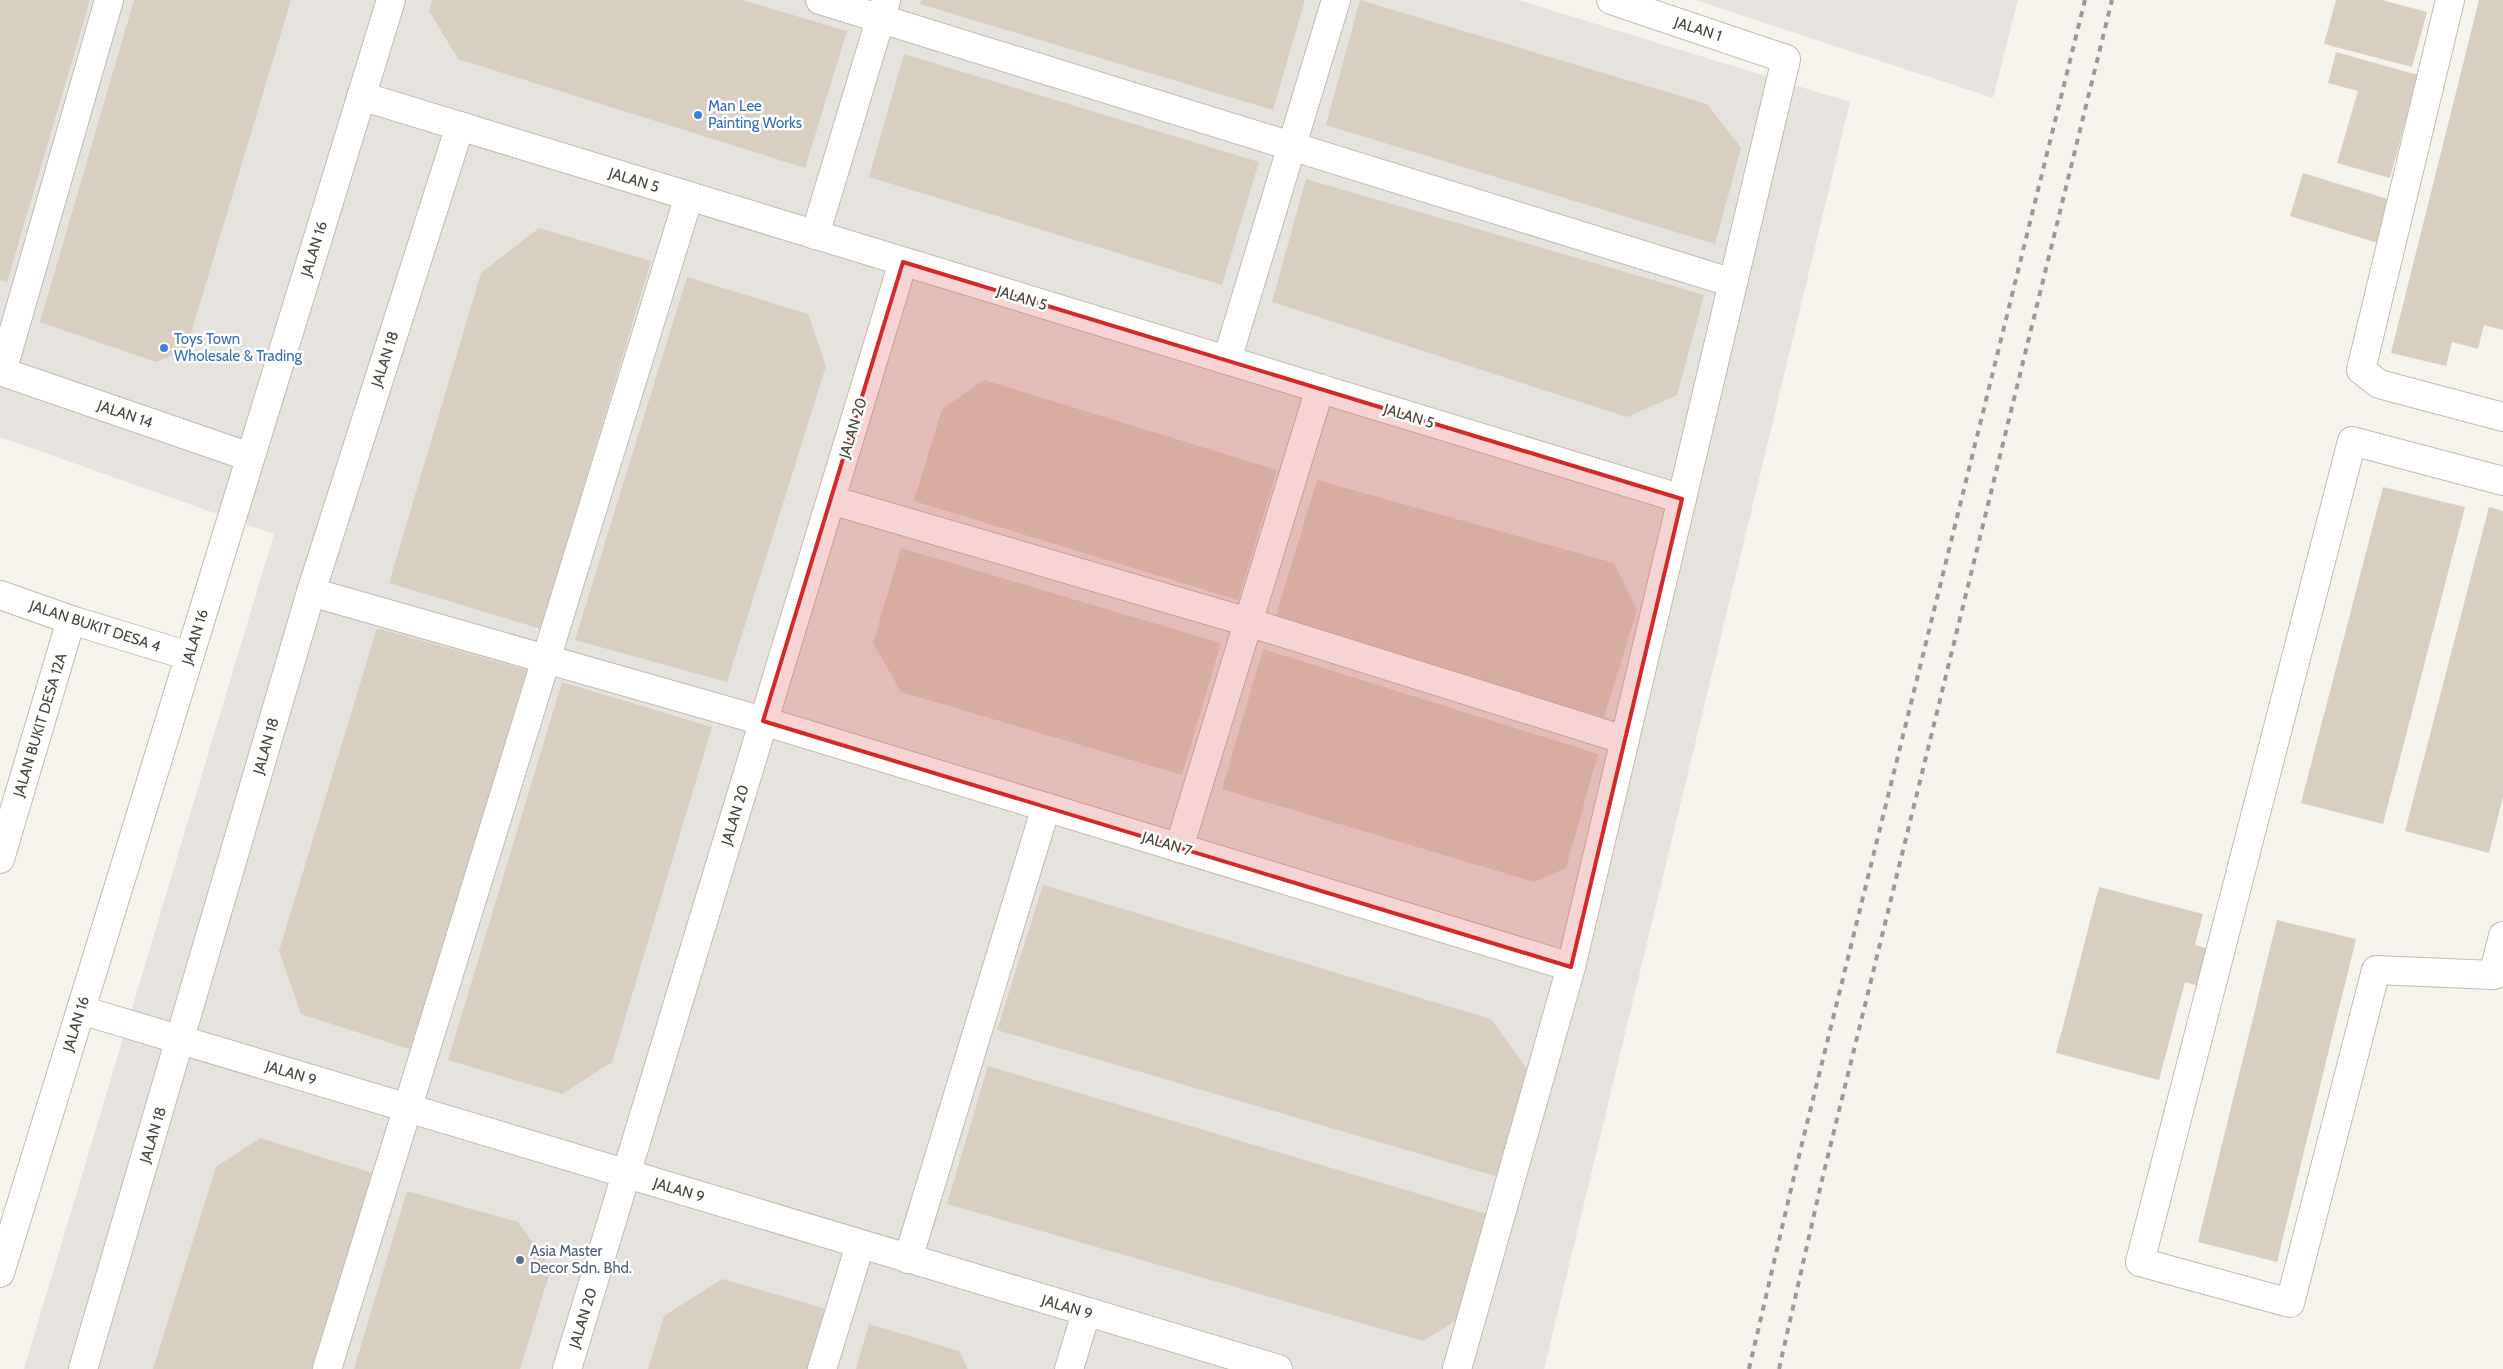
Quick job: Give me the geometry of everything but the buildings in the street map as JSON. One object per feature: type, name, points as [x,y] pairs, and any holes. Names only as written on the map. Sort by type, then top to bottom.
[{"type":"street","points":[[1,372],[109,0]]},
{"type":"street","name":"JALAN 16","points":[[0,1273],[391,0]]},
{"type":"street","points":[[820,0],[884,9],[1292,145],[1733,283],[1571,967],[1457,1369]]},
{"type":"street","points":[[1227,360],[1336,0]]},
{"type":"street","name":"JALAN 1","points":[[1611,0],[1786,58],[1733,283]]},
{"type":"street","points":[[2450,0],[2361,370],[2379,384],[2503,417]]},
{"type":"street","points":[[815,235],[884,9]]},
{"type":"street","name":"JALAN 5","points":[[361,96],[1682,499]]},
{"type":"street","name":"JALAN 18","points":[[83,1369],[311,592],[460,126]]},
{"type":"street","points":[[327,1369],[690,196]]},
{"type":"street","name":"JALAN 20","points":[[567,1369],[903,262]]},
{"type":"street","name":"JALAN 14","points":[[1,372],[250,457]]},
{"type":"street","points":[[1179,848],[1320,388]]},
{"type":"street","points":[[2503,482],[2352,441],[2140,1262],[2290,1303],[2376,970],[2498,973],[2503,936]]},
{"type":"street","points":[[831,500],[1248,622],[1625,740]]},
{"type":"street","name":"JALAN 7","points":[[311,592],[764,721],[1571,967]]},
{"type":"street","name":"JALAN BUKIT DESA 4","points":[[0,595],[71,620],[190,656]]},
{"type":"street","name":"JALAN BUKIT DESA 12A","points":[[0,859],[71,620]]},
{"type":"street","points":[[908,1259],[1046,808]]},
{"type":"street","name":"JALAN 9","points":[[81,1010],[1086,1313],[1278,1369]]},
{"type":"street","points":[[822,1369],[860,1245]]},
{"type":"street","points":[[1069,1369],[1086,1313]]},
{"type":"highlighted area","points":[[903,262],[1682,499],[1571,967],[763,721]]},
{"type":"shaded area","points":[[0,0],[1518,0],[1850,102],[1544,1369],[24,1369],[274,534],[0,437]]},
{"type":"shaded area","points":[[1695,0],[2018,0],[1993,98]]},
{"type":"railway","points":[[1749,1369],[1795,1172],[2085,0]]},
{"type":"railway","points":[[1779,1369],[1821,1184],[2112,0]]},
{"type":"place","name":"Man Lee Painting Works","points":[[698,115]]},
{"type":"place","name":"Toys Town Wholesale & Trading","points":[[164,348]]},
{"type":"place","name":"Asia Master Decor Sdn. Bhd.","points":[[520,1260]]}]
